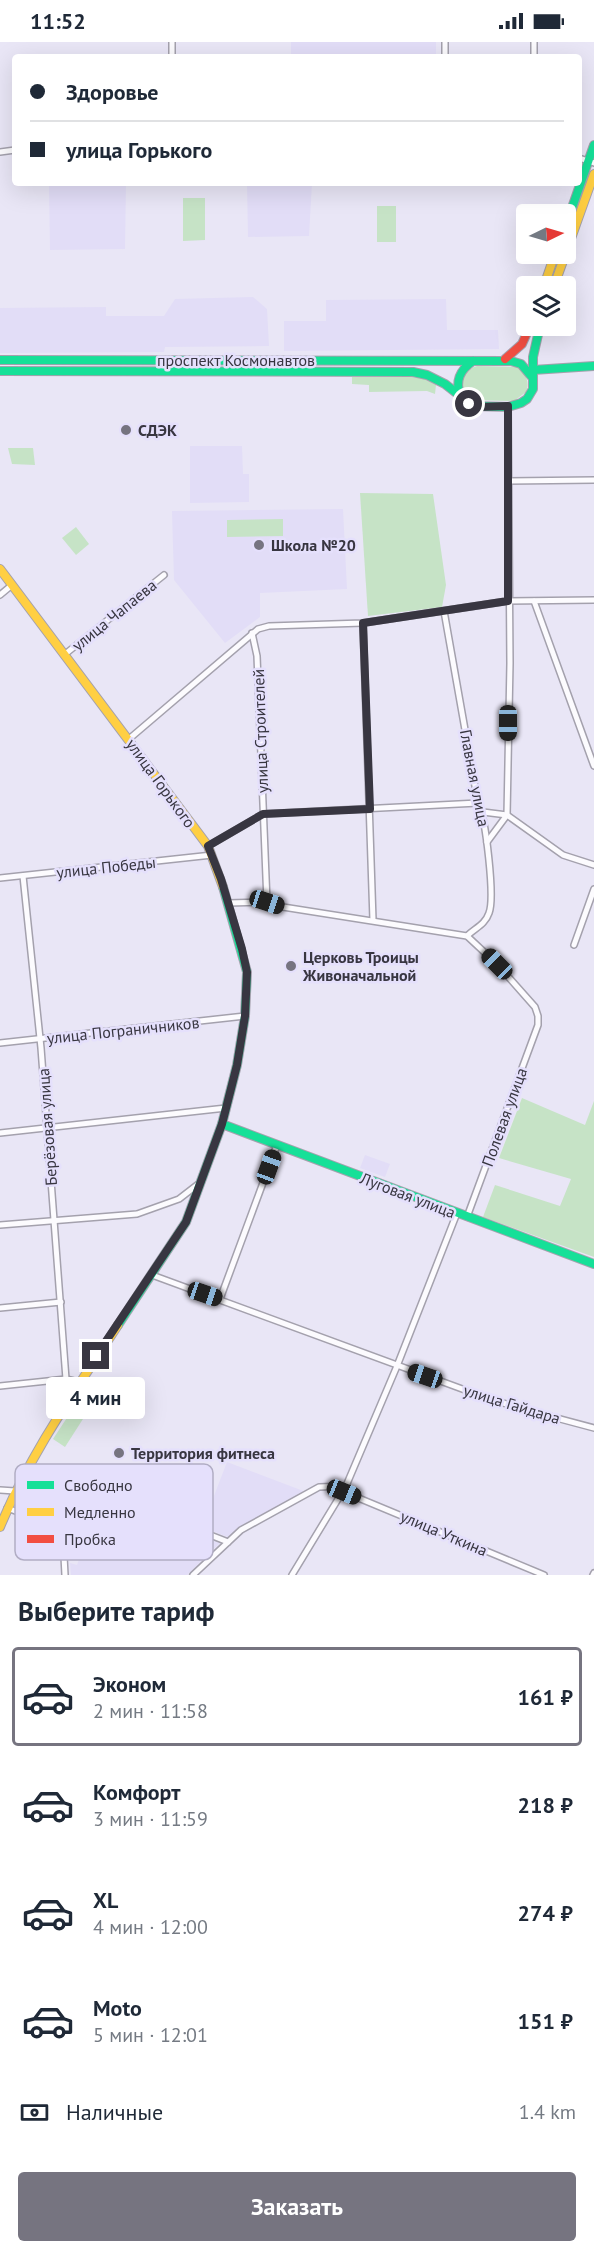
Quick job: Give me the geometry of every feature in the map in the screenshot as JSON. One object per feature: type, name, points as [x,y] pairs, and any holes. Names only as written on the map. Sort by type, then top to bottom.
[{"type":"main road","points":[[582,185],[591,162],[594,145]]},
{"type":"main road","points":[[558,276],[594,174]]},
{"type":"main road","points":[[574,204],[581,186]]},
{"type":"main road","points":[[501,361],[512,355],[526,336]]},
{"type":"main road","points":[[508,406],[527,399],[533,389],[534,347],[537,336]]},
{"type":"main road","name":"проспект Космонавтов","points":[[0,360],[501,361],[521,364],[533,374]]},
{"type":"main road","points":[[461,397],[458,378],[462,369],[473,361]]},
{"type":"main road","points":[[533,374],[594,366]]},
{"type":"main road","name":"проспект Космонавтов","points":[[0,370],[413,372],[437,380],[473,406],[508,406]]},
{"type":"main road","name":"улица Горького","points":[[0,569],[208,846],[228,903],[247,972],[245,1016],[226,1108],[186,1222],[78,1382],[30,1464]]},
{"type":"main road","name":"Луговая улица","points":[[222,1124],[594,1264]]},
{"type":"main road","name":"улица Горького","points":[[0,1527],[15,1491]]},
{"type":"street","points":[[488,842],[507,815],[508,406]]},
{"type":"street","points":[[508,481],[594,480]]},
{"type":"street","name":"улица Чапаева","points":[[64,655],[164,575]]},
{"type":"street","points":[[0,595],[12,585]]},
{"type":"street","points":[[129,739],[252,633],[269,626],[363,623],[508,601],[594,600]]},
{"type":"street","points":[[534,601],[594,766]]},
{"type":"street","name":"Главная улица","points":[[444,611],[478,803],[483,812],[488,842],[490,912],[484,924],[466,936]]},
{"type":"street","points":[[363,623],[372,920]]},
{"type":"street","name":"улица Строителей","points":[[252,633],[257,656],[267,902]]},
{"type":"street","points":[[208,846],[263,814],[478,803]]},
{"type":"street","points":[[483,812],[507,815],[563,855],[594,865]]},
{"type":"street","name":"улица Победы","points":[[0,878],[212,855]]},
{"type":"street","name":"Берёзовая улица","points":[[23,876],[48,1127],[66,1379]]},
{"type":"street","points":[[574,945],[594,889]]},
{"type":"street","points":[[228,903],[267,902],[283,907],[466,936]]},
{"type":"street","name":"Полевая улица","points":[[466,936],[503,971],[535,1007],[538,1016],[538,1025],[467,1217]]},
{"type":"street","name":"улица Пограничников","points":[[0,1043],[245,1016]]},
{"type":"street","points":[[0,1133],[226,1108]]},
{"type":"street","points":[[220,1299],[277,1145]]},
{"type":"street","points":[[0,1225],[137,1214],[179,1199],[202,1181]]},
{"type":"street","points":[[292,1575],[345,1489],[397,1366],[457,1213]]},
{"type":"street","name":"улица Гайдара","points":[[152,1275],[397,1366],[519,1408],[594,1428]]},
{"type":"street","points":[[0,1308],[61,1302]]},
{"type":"street","points":[[0,1386],[66,1379],[78,1382]]},
{"type":"street","points":[[213,1556],[241,1530],[320,1487],[345,1489]]},
{"type":"street","name":"улица Уткина","points":[[345,1489],[544,1575]]},
{"type":"street","points":[[0,1490],[15,1491]]},
{"type":"street","points":[[7,1508],[15,1511]]},
{"type":"street","points":[[213,1536],[228,1542]]},
{"type":"street","points":[[64,1560],[65,1575]]},
{"type":"street","points":[[193,1575],[209,1560]]},
{"type":"shaded area","points":[[291,42],[436,42],[436,54],[291,54]]},
{"type":"shaded area","points":[[49,186],[126,186],[125,249],[50,250]]},
{"type":"shaded area","points":[[247,186],[312,186],[309,236],[248,237]]},
{"type":"shaded area","points":[[253,297],[267,309],[269,346],[165,347],[164,352],[0,353],[0,308],[106,307],[106,316],[164,316],[175,299]]},
{"type":"shaded area","points":[[446,299],[447,330],[498,330],[499,349],[284,351],[284,321],[326,321],[326,300]]},
{"type":"shaded area","points":[[190,446],[242,446],[243,474],[249,474],[249,502],[190,503]]},
{"type":"shaded area","name":"Школа №20","points":[[343,509],[347,589],[260,593],[260,617],[225,643],[174,580],[172,511]]},
{"type":"shaded area","points":[[365,1155],[390,1164],[385,1177],[360,1168]]},
{"type":"shaded area","points":[[227,1462],[306,1492],[238,1528],[228,1537],[213,1531],[213,1498]]},
{"type":"shaded area","points":[[213,1540],[220,1543],[213,1550]]},
{"type":"shaded area","points":[[79,1560],[202,1560],[187,1575],[71,1575],[70,1563],[77,1565]]},
{"type":"green space","points":[[183,198],[205,198],[205,240],[183,241]]},
{"type":"green space","points":[[377,206],[396,206],[396,242],[377,242]]},
{"type":"green space","points":[[477,366],[518,367],[526,378],[528,385],[526,392],[514,401],[472,400],[462,388],[462,380],[467,371]]},
{"type":"green space","points":[[352,377],[424,379],[436,385],[435,394],[427,391],[369,392],[369,385],[352,384]]},
{"type":"green space","points":[[8,448],[33,448],[35,465],[12,464]]},
{"type":"green space","points":[[360,493],[433,494],[446,585],[442,607],[368,616]]},
{"type":"green space","points":[[283,519],[283,536],[227,537],[227,520]]},
{"type":"green space","points":[[76,527],[89,544],[76,555],[62,538]]},
{"type":"green space","points":[[522,1098],[585,1125],[594,1101],[594,1257],[483,1217],[495,1185],[560,1206],[571,1179],[499,1158]]},
{"type":"green space","points":[[78,1401],[90,1408],[65,1447],[53,1439]]},
{"type":"traffic: fast","points":[[582,179],[594,145]]},
{"type":"traffic: fast","points":[[573,204],[580,186]]},
{"type":"traffic: fast","points":[[0,371],[413,372],[427,375],[445,384],[473,406],[508,407],[527,399],[533,389],[533,357],[538,336]]},
{"type":"traffic: fast","points":[[0,360],[511,361],[521,364],[532,377]]},
{"type":"traffic: fast","points":[[460,395],[458,380],[465,368],[473,361]]},
{"type":"traffic: fast","points":[[533,370],[594,366]]},
{"type":"traffic: fast","points":[[118,1325],[186,1222],[222,1124],[237,1065],[245,1016],[247,972],[223,887]]},
{"type":"traffic: fast","points":[[222,1124],[594,1264]]},
{"type":"traffic: slow","points":[[558,276],[594,174]]},
{"type":"traffic: slow","points":[[547,276],[552,264]]},
{"type":"traffic: slow","points":[[0,569],[208,846],[223,887]]},
{"type":"traffic: slow","points":[[30,1464],[118,1325]]},
{"type":"traffic: slow","points":[[0,1527],[15,1494]]},
{"type":"traffic: jam","points":[[505,359],[522,344],[526,336]]},
{"type":"place","name":"СДЭК","points":[[126,430]]},
{"type":"place","name":"Школа №20","points":[[259,545]]},
{"type":"place","name":"Церковь Троицы Живоначальной","points":[[291,966]]},
{"type":"place","name":"Территория фитнеса","points":[[119,1453]]},
{"type":"route","points":[[96,1356],[186,1222],[222,1124],[237,1065],[248,993],[247,972],[221,879],[208,846],[263,814],[370,809],[363,623],[508,601],[508,406],[479,407],[469,404]]}]
